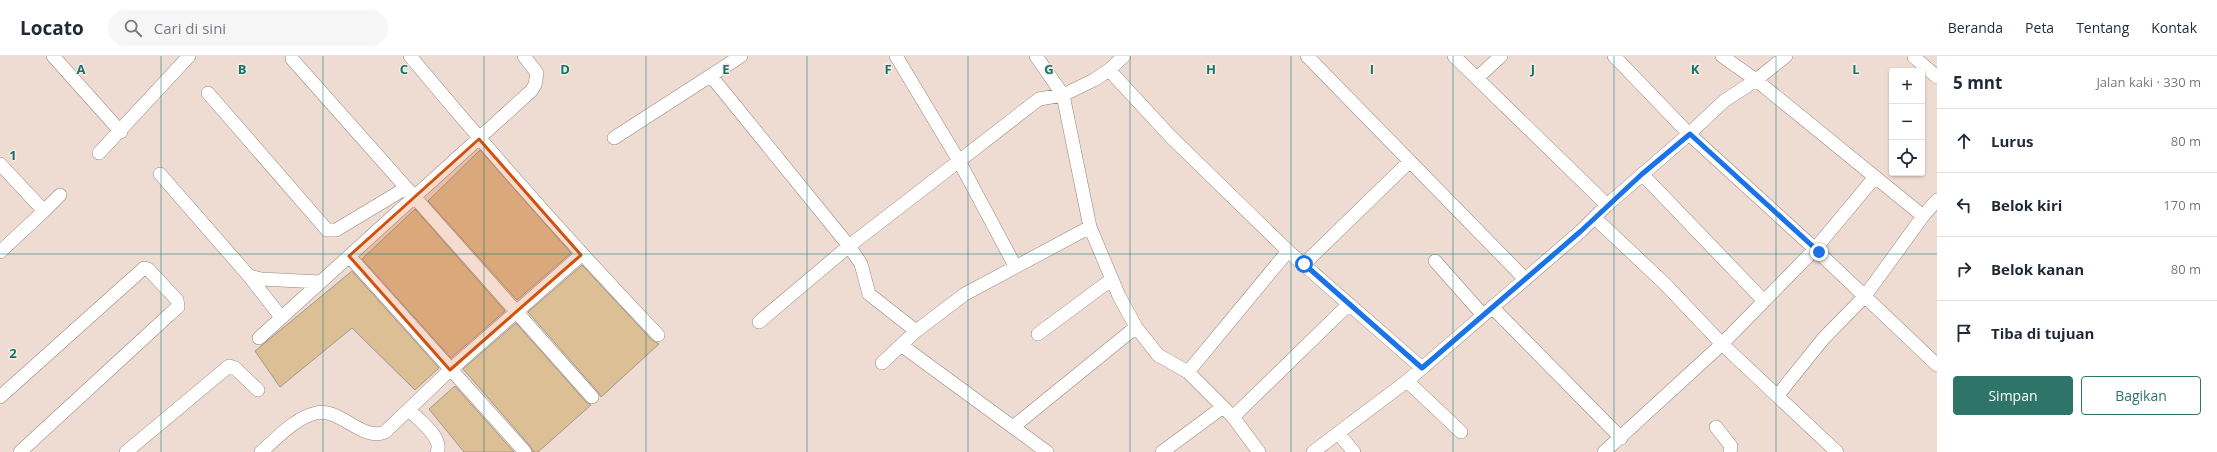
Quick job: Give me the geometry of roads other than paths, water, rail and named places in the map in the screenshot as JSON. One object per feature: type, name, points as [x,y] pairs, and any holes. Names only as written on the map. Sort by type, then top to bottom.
[{"type":"street","points":[[53,56],[121,132]]},
{"type":"street","points":[[410,56],[581,255],[658,335]]},
{"type":"street","points":[[259,338],[349,256],[416,198],[531,91],[535,85],[537,73],[524,56]]},
{"type":"street","points":[[614,138],[741,56]]},
{"type":"street","points":[[896,56],[959,161],[1014,266]]},
{"type":"street","points":[[1036,56],[1063,95],[1090,227],[1112,279],[1136,327],[1158,355],[1188,372],[1233,417],[1259,452]]},
{"type":"street","points":[[759,322],[849,246],[1040,99],[1063,95],[1109,70],[1124,56]]},
{"type":"street","points":[[1307,56],[1524,278]]},
{"type":"street","points":[[1454,56],[1607,205]]},
{"type":"street","points":[[1477,78],[1501,56]]},
{"type":"street","points":[[1614,56],[1690,134],[1815,249],[1937,365]]},
{"type":"street","points":[[1722,56],[1756,80],[1923,216]]},
{"type":"street","points":[[1313,452],[1407,381],[1594,218],[1642,174],[1690,134],[1724,101],[1756,80],[1786,56]]},
{"type":"street","points":[[1914,57],[1937,77]]},
{"type":"street","points":[[100,153],[121,132],[183,58]]},
{"type":"street","points":[[292,59],[592,397]]},
{"type":"street","points":[[1109,70],[1171,136],[1288,251],[1422,368]]},
{"type":"street","points":[[711,76],[849,246],[861,264],[869,294],[916,331]]},
{"type":"street","points":[[208,93],[327,230],[336,230],[406,188]]},
{"type":"street","points":[[1304,264],[1410,162]]},
{"type":"street","points":[[0,164],[44,211]]},
{"type":"street","points":[[160,174],[249,276],[281,317]]},
{"type":"street","points":[[1642,174],[1764,301]]},
{"type":"street","points":[[1604,452],[1722,344],[1815,249],[1875,177]]},
{"type":"street","points":[[0,252],[60,195]]},
{"type":"street","points":[[1778,395],[1823,339],[1865,296],[1923,216],[1937,200]]},
{"type":"street","points":[[1594,218],[1665,284],[1722,344],[1837,452]]},
{"type":"street","points":[[882,363],[916,331],[965,294],[1014,266],[1090,227]]},
{"type":"street","points":[[1188,372],[1288,251]]},
{"type":"street","points":[[261,452],[285,431],[305,418],[318,412],[330,414],[377,434],[389,429],[450,370],[581,255]]},
{"type":"street","points":[[349,256],[525,452]]},
{"type":"street","points":[[1436,261],[1621,438]]},
{"type":"street","points":[[0,397],[144,268],[148,269],[179,303],[170,314],[20,452]]},
{"type":"street","points":[[249,276],[261,279],[320,282]]},
{"type":"street","points":[[1038,334],[1112,279]]},
{"type":"street","points":[[1233,417],[1349,304]]},
{"type":"street","points":[[1013,427],[1136,327]]},
{"type":"street","points":[[901,345],[1047,452]]},
{"type":"street","points":[[126,452],[229,366],[235,368],[258,390]]},
{"type":"street","points":[[1407,381],[1461,432]]},
{"type":"street","points":[[1162,452],[1223,407]]},
{"type":"street","points":[[409,410],[438,440],[439,448],[437,452]]},
{"type":"street","points":[[1716,427],[1731,446],[1730,452]]},
{"type":"street","points":[[1338,433],[1354,452]]}]
